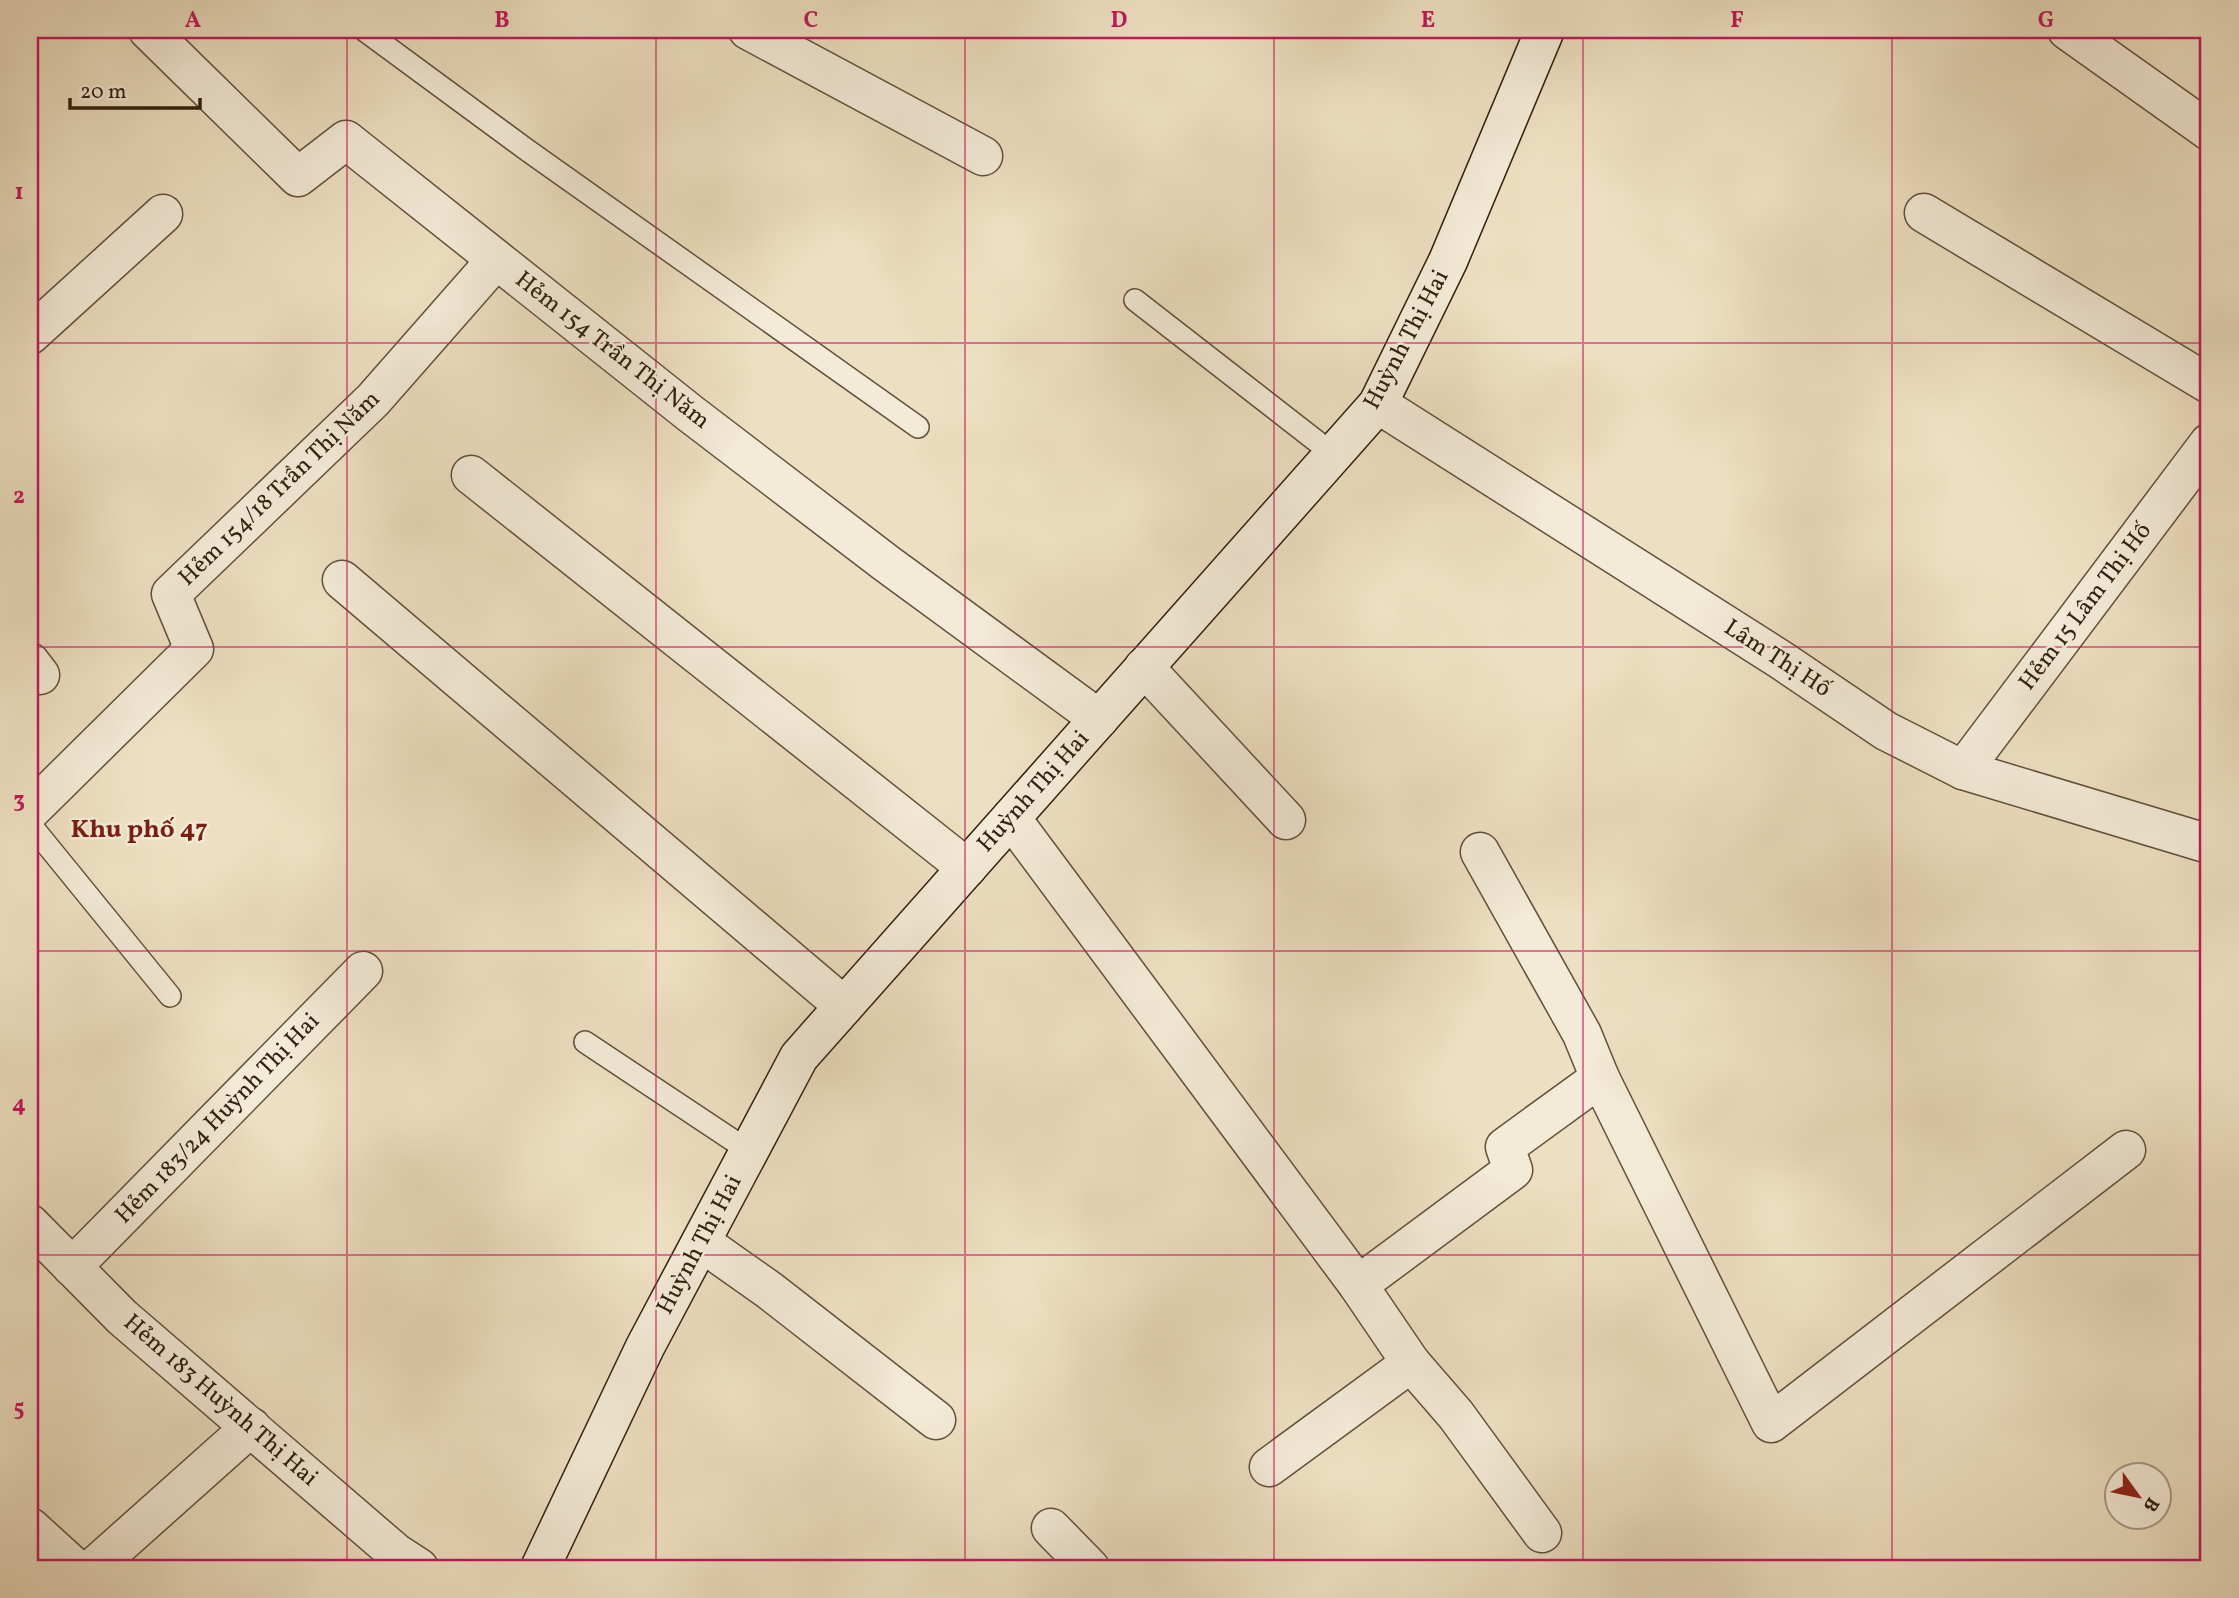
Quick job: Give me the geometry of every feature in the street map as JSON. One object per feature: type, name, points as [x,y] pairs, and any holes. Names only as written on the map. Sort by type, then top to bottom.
[{"type":"street","name":"Hẻm 154 Trần Thị Năm","points":[[148,30],[298,177],[346,140],[680,406],[853,538],[1099,719]]},
{"type":"street","points":[[748,30],[983,156]]},
{"type":"street","name":"Huỳnh Thị Hai","points":[[540,1568],[645,1347],[799,1058],[1378,404],[1448,261],[1545,30]]},
{"type":"street","points":[[2067,30],[2209,131]]},
{"type":"street","points":[[1924,213],[2209,384]]},
{"type":"street","points":[[30,335],[163,214]]},
{"type":"street","name":"Hẻm 154/18 Trần Thị Năm","points":[[30,811],[194,649],[171,594],[373,400],[496,260]]},
{"type":"street","name":"Lâm Thị Hố","points":[[1378,404],[1782,660],[1886,731],[1963,770],[2209,844]]},
{"type":"street","name":"Hẻm 15 Lâm Thị Hố","points":[[1963,770],[2209,443]]},
{"type":"street","points":[[471,475],[967,868]]},
{"type":"street","points":[[342,580],[844,1006]]},
{"type":"street","points":[[1144,667],[1286,820]]},
{"type":"street","points":[[1011,818],[1358,1285],[1411,1363],[1456,1415],[1542,1533]]},
{"type":"street","points":[[1480,852],[1582,1034],[1600,1078],[1770,1423],[2126,1150]]},
{"type":"street","name":"Hẻm 183/24 Huỳnh Thị Hai","points":[[72,1267],[363,971]]},
{"type":"street","points":[[1358,1285],[1513,1170],[1506,1147],[1600,1078]]},
{"type":"street","name":"Hẻm 183 Huỳnh Thị Hai","points":[[30,1224],[122,1317],[396,1553],[419,1568]]},
{"type":"street","points":[[701,1242],[769,1290],[936,1420]]},
{"type":"street","points":[[1269,1467],[1411,1363]]},
{"type":"street","points":[[93,1568],[251,1427]]},
{"type":"street","points":[[30,1527],[75,1568]]},
{"type":"street","points":[[1051,1528],[1090,1568]]},
{"type":"lane","points":[[364,30],[527,150],[918,427]]},
{"type":"lane","points":[[1135,300],[1333,454]]},
{"type":"lane","points":[[30,824],[170,996]]},
{"type":"lane","points":[[585,1042],[749,1151]]},
{"type":"district","name":"Khu phố 47","points":[[139,830]]}]
